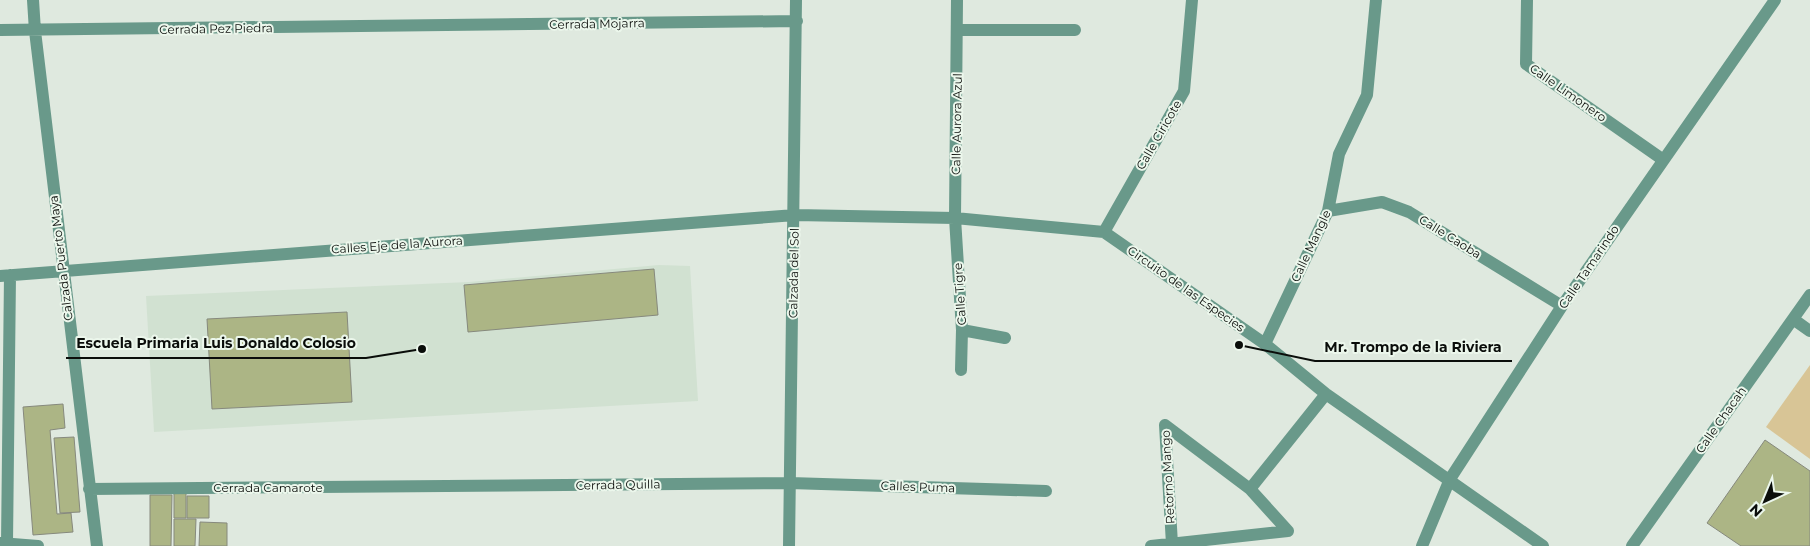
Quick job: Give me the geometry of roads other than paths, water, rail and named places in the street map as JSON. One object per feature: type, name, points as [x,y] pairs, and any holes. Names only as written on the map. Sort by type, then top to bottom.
[{"type":"street","name":"Calzada Puerto Maya","points":[[33,0],[62,270],[97,546]]},
{"type":"street","name":"Calzada del Sol","points":[[789,546],[795,215],[796,0]]},
{"type":"street","name":"Calle Aurora Azul","points":[[955,218],[957,0]]},
{"type":"street","name":"Calle Ciricote","points":[[1104,232],[1184,91],[1192,0]]},
{"type":"street","name":"Calle Mangle","points":[[1265,344],[1328,211],[1339,154],[1367,95],[1376,0]]},
{"type":"street","name":"Calle Limonero","points":[[1527,0],[1526,64],[1662,159]]},
{"type":"street","name":"Calle Tamarindo","points":[[1422,546],[1450,479],[1562,306],[1662,159],[1775,0]]},
{"type":"street","name":"Cerrada Mojarra","points":[[398,27],[797,22]]},
{"type":"street","name":"Cerrada Pez Piedra","points":[[0,30],[398,27]]},
{"type":"street","points":[[958,30],[1075,30]]},
{"type":"street","name":"Calle Caoba","points":[[1328,211],[1382,202],[1410,212],[1562,306]]},
{"type":"street","name":"Circuito de las Especies","points":[[795,215],[955,218],[1104,232],[1265,344],[1326,394],[1450,479],[1543,546]]},
{"type":"street","name":"Calles Eje de la Aurora","points":[[5,276],[62,270],[795,215]]},
{"type":"street","name":"Calle Tigre","points":[[955,218],[962,330],[961,370]]},
{"type":"street","points":[[5,276],[4,543],[38,546]]},
{"type":"street","name":"Calle Chacah","points":[[1632,546],[1810,295]]},
{"type":"street","points":[[1793,319],[1810,331]]},
{"type":"street","points":[[962,330],[1005,338]]},
{"type":"street","points":[[1250,489],[1326,394]]},
{"type":"street","name":"Retorno Mango","points":[[1151,546],[1172,544],[1288,531],[1250,489],[1165,425],[1172,544]]},
{"type":"street","name":"Cerrada Quilla","points":[[446,487],[790,483]]},
{"type":"street","name":"Calles Puma","points":[[790,483],[1046,491]]},
{"type":"street","name":"Cerrada Camarote","points":[[89,489],[446,487]]},
{"type":"place","name":"Mr. Trompo de la Riviera","points":[[1239,345]]},
{"type":"place","name":"Escuela Primaria Luis Donaldo Colosio","points":[[422,349]]}]
